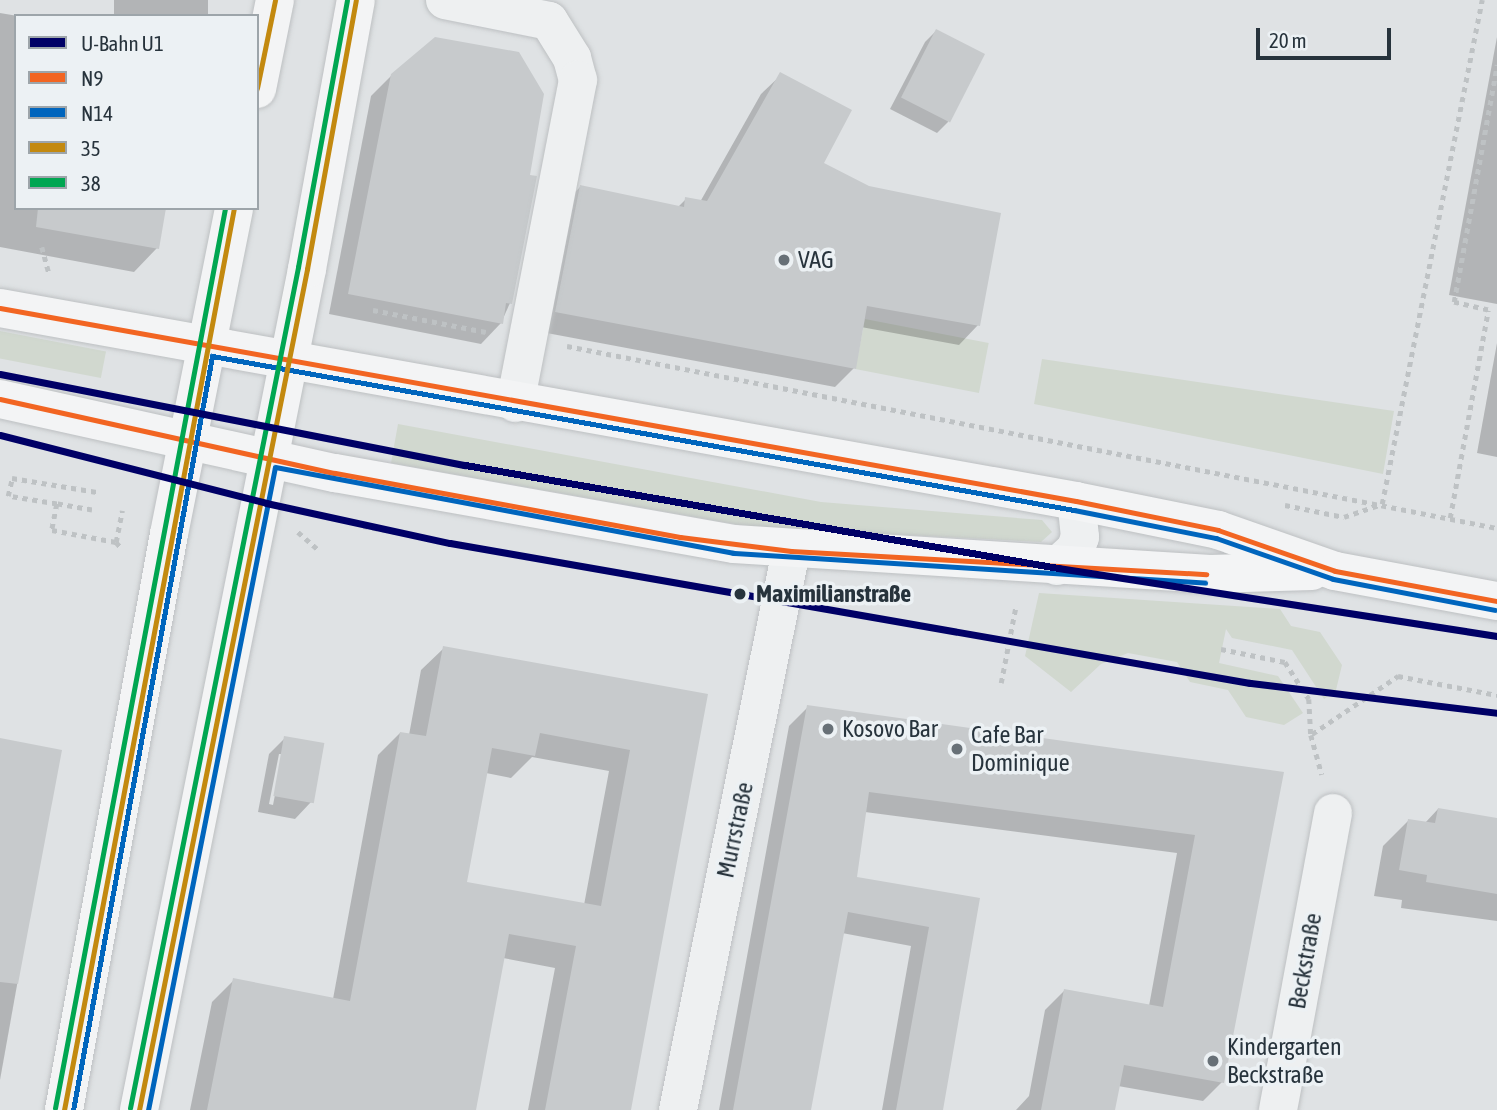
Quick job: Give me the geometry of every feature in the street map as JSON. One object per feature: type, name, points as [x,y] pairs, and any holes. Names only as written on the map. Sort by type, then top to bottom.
[{"type":"main road","points":[[259,79],[275,0]]},
{"type":"main road","points":[[139,1110],[288,362],[356,0]]},
{"type":"main road","points":[[64,1110],[205,346],[234,210]]},
{"type":"main road","points":[[0,309],[1076,501],[1218,530],[1335,571],[1497,601]]},
{"type":"main road","points":[[0,399],[189,437],[268,457],[680,537],[791,551],[1210,574],[1335,571]]},
{"type":"street","points":[[445,0],[549,21],[572,58],[578,80],[515,403]]},
{"type":"street","points":[[1057,565],[1075,550],[1080,537],[1076,501]]},
{"type":"street","name":"Murrstraße","points":[[678,1110],[791,551]]},
{"type":"street","name":"Beckstraße","points":[[1278,1110],[1333,813]]},
{"type":"path","points":[[1382,504],[1482,0]]},
{"type":"path","points":[[1450,518],[1488,310],[1454,302],[1497,65]]},
{"type":"path","points":[[42,247],[49,273],[57,275]]},
{"type":"path","points":[[373,310],[1497,528]]},
{"type":"path","points":[[92,510],[8,496],[12,478],[97,492]]},
{"type":"path","points":[[1276,503],[1345,517],[1382,504]]},
{"type":"path","points":[[57,504],[52,530],[116,542],[128,556]]},
{"type":"path","points":[[116,542],[122,511]]},
{"type":"path","points":[[363,526],[425,537]]},
{"type":"path","points":[[1001,683],[1013,608]]},
{"type":"path","points":[[1221,649],[1285,662],[1309,699],[1311,735],[1398,676],[1497,695]]},
{"type":"shaded area","points":[[865,319],[989,343],[979,393],[855,369]]},
{"type":"shaded area","points":[[0,331],[106,352],[101,378],[0,359]]},
{"type":"shaded area","points":[[1042,359],[1394,411],[1383,474],[1034,404]]},
{"type":"shaded area","points":[[398,424],[821,502],[1042,520],[1052,532],[1041,542],[751,527],[391,463]]},
{"type":"shaded area","points":[[1039,593],[1280,609],[1291,626],[1320,632],[1342,665],[1336,690],[1324,699],[1292,650],[1232,638],[1226,629],[1219,663],[1278,676],[1303,713],[1284,725],[1246,717],[1228,690],[1190,682],[1177,662],[1128,653],[1101,664],[1071,692],[1025,656]]},
{"type":"building","points":[[936,29],[985,54],[950,123],[901,98]]},
{"type":"building","points":[[435,37],[519,52],[544,94],[530,175],[537,176],[512,304],[506,303],[503,324],[348,294],[391,74]]},
{"type":"building","name":"VAG","points":[[780,72],[852,110],[824,163],[869,186],[1001,213],[980,326],[867,306],[856,369],[555,312],[580,185],[684,207],[685,197],[707,201]]},
{"type":"building","points":[[38,210],[166,210],[159,249],[36,227]]},
{"type":"building","points":[[443,646],[708,694],[631,1110],[545,1110],[576,946],[509,934],[476,1110],[207,1110],[233,978],[350,1001],[400,732],[426,736]],"holes":[[[540,733],[630,750],[601,906],[467,882],[492,748],[535,756]]]},
{"type":"building","points":[[807,705],[1284,772],[1224,1083],[1124,1065],[1115,1110],[1041,1110],[1064,989],[1163,1007],[1195,835],[869,792],[857,877],[980,898],[943,1110],[896,1110],[929,927],[848,912],[811,1110],[733,1110]]},
{"type":"building","points":[[284,736],[324,743],[314,803],[273,796]]},
{"type":"building","points":[[0,738],[62,750],[18,984],[0,982]]},
{"type":"building","points":[[1438,808],[1497,818],[1497,894],[1426,882],[1427,875],[1399,870],[1408,819],[1435,823]]},
{"type":"metro line","name":"U1","points":[[0,374],[465,465],[1058,568],[1497,636]]},
{"type":"metro line","name":"U1","points":[[0,435],[266,503],[450,543],[1250,683],[1497,713]]},
{"type":"transit line","name":"35","points":[[259,78],[275,0]]},
{"type":"transit line","name":"38","points":[[130,1108],[298,267],[347,0]]},
{"type":"transit line","name":"35","points":[[139,1110],[307,269],[356,0]]},
{"type":"transit line","name":"38","points":[[55,1108],[225,210]]},
{"type":"transit line","name":"35","points":[[64,1110],[234,210]]},
{"type":"transit line","name":"N9","points":[[0,308],[1076,501],[1218,530],[1335,571],[1497,601]]},
{"type":"transit line","name":"N14","points":[[73,1110],[212,356],[1074,510],[1216,538],[1333,579],[1495,610]]},
{"type":"transit line","name":"N9","points":[[0,399],[335,473],[680,537],[791,551],[1206,574]]},
{"type":"transit line","name":"N14","points":[[148,1110],[275,467],[733,553],[1205,583]]},
{"type":"place","name":"VAG","points":[[784,260]]},
{"type":"place","name":"Maximilianstraße","points":[[740,594]]},
{"type":"place","name":"Kosovo Bar","points":[[828,729]]},
{"type":"place","name":"Cafe Bar Dominique","points":[[957,749]]},
{"type":"place","name":"Kindergarten Beckstraße","points":[[1213,1061]]}]
